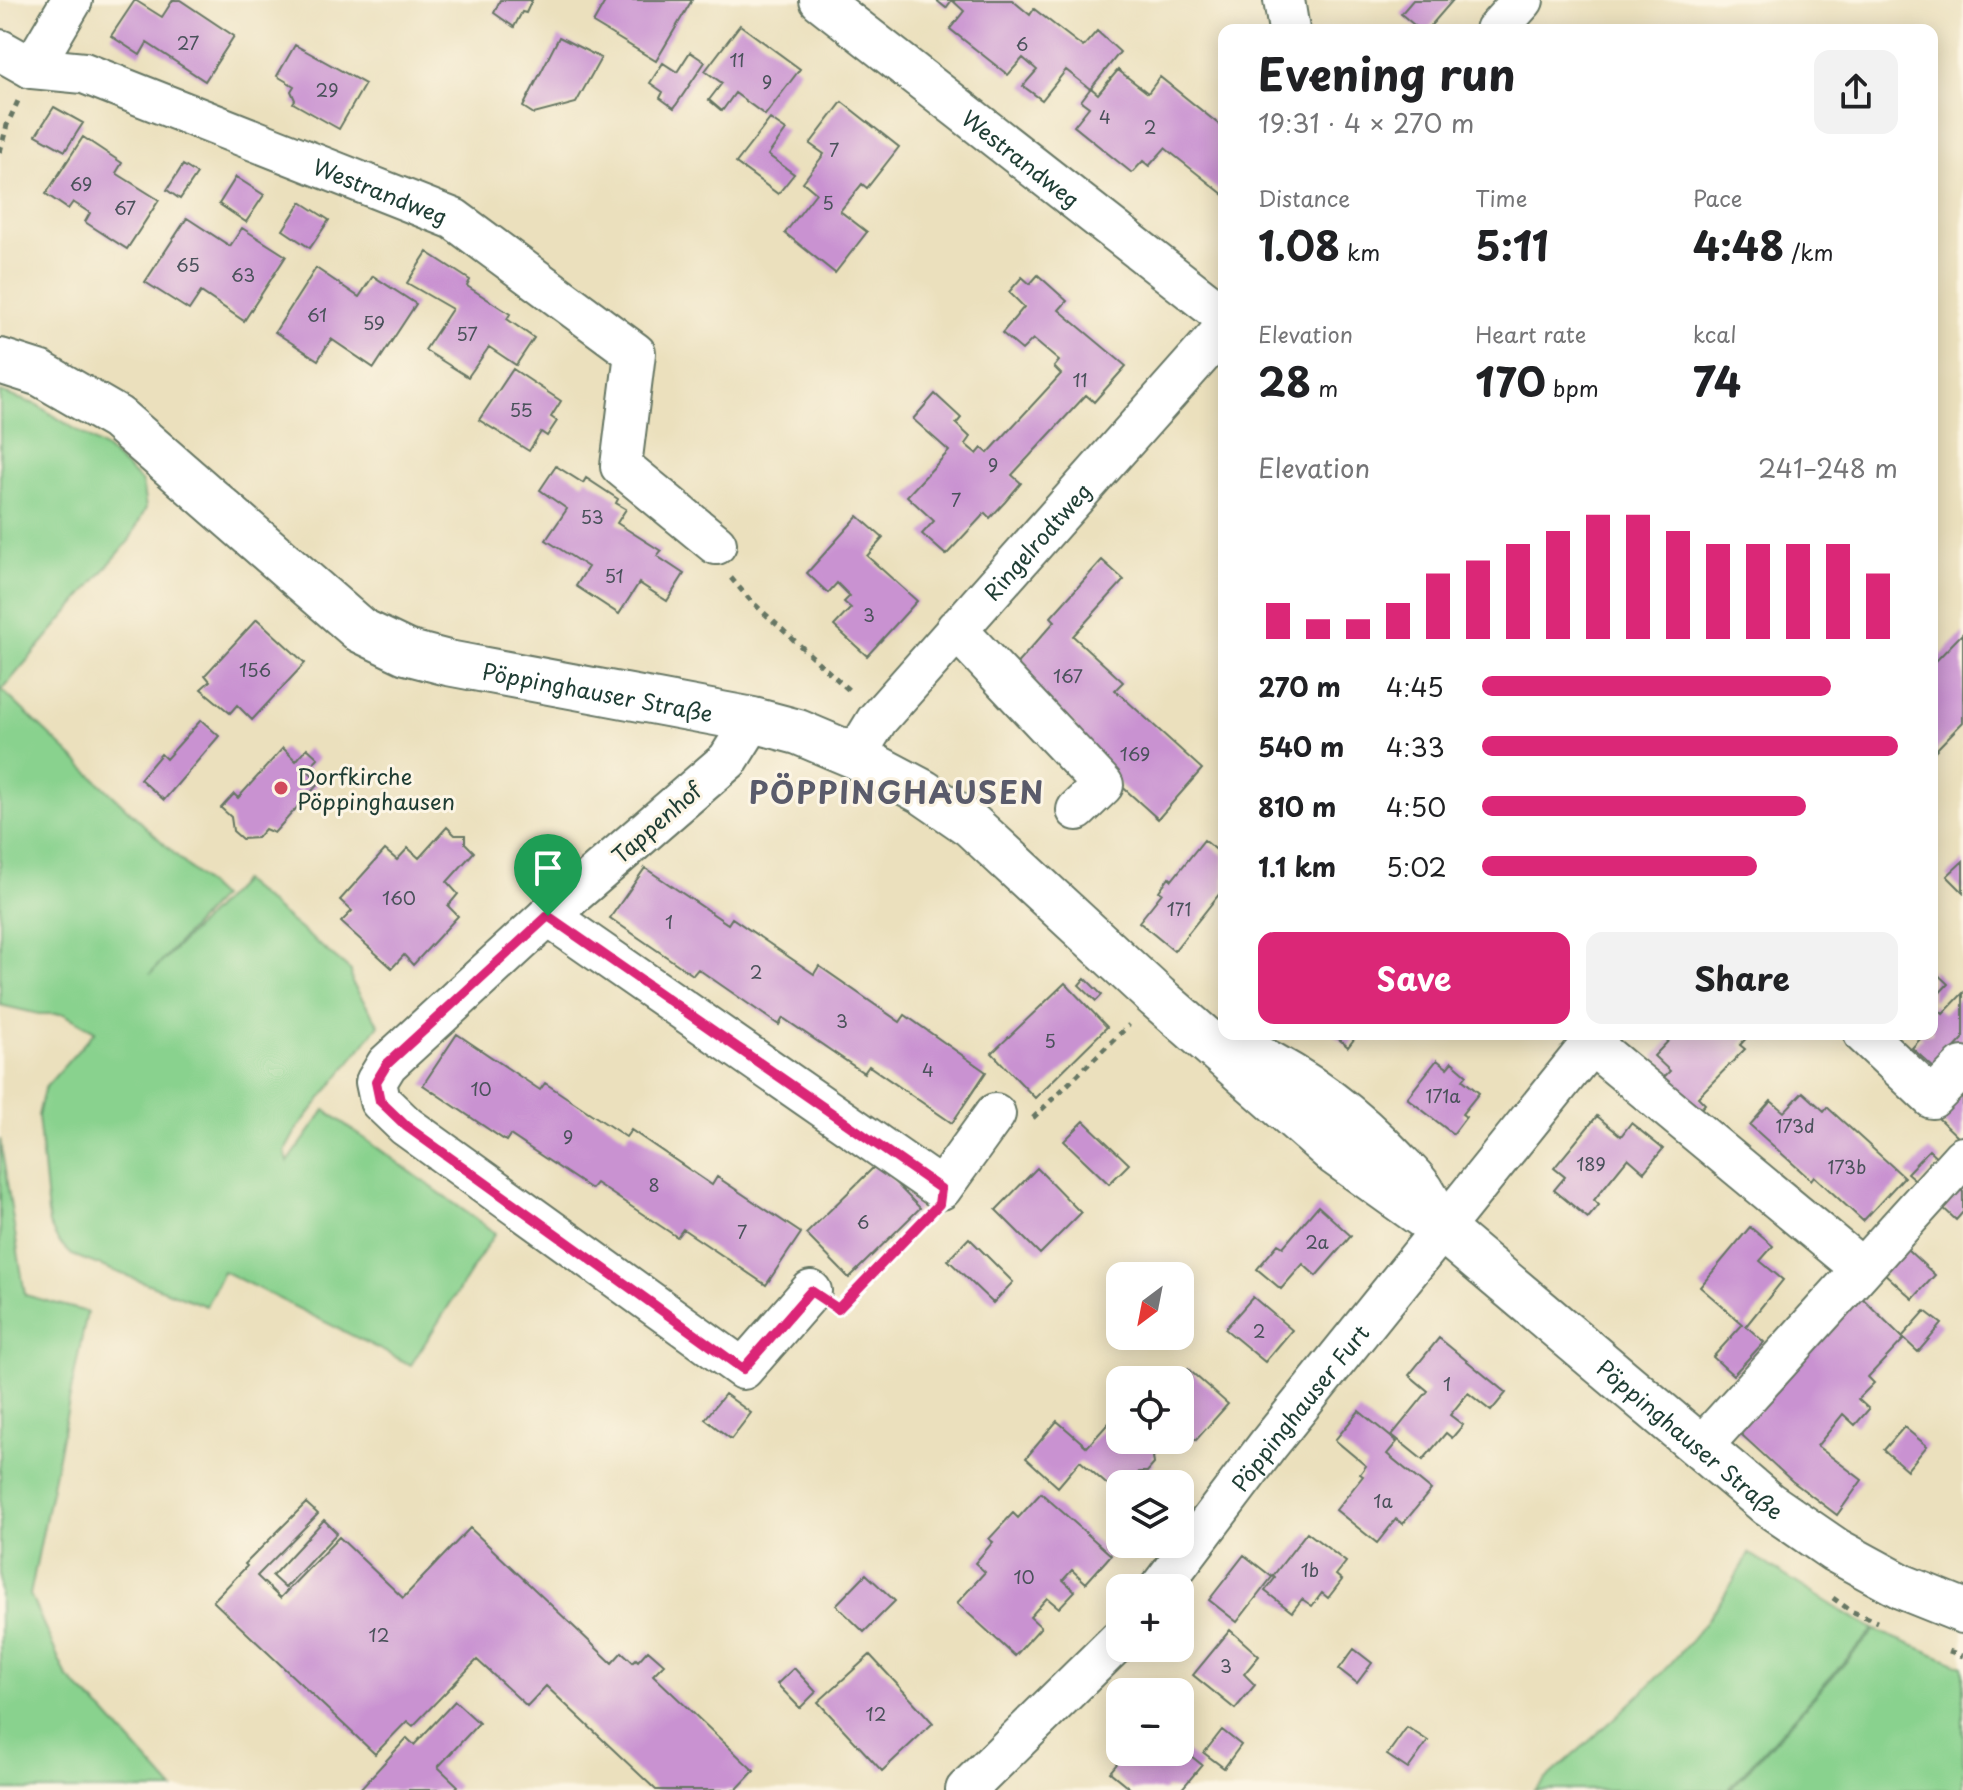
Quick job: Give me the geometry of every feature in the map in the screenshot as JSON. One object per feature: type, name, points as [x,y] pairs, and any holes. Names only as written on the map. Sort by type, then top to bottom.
[{"type":"main road","name":"Pöppinghauser Straße","points":[[0,361],[41,374],[117,418],[360,630],[406,652],[448,663],[753,720],[798,732],[866,738],[923,792],[971,825],[1157,997],[1335,1153],[1443,1230],[1768,1504],[1835,1550],[1903,1587],[1963,1611]]},
{"type":"street","points":[[16,59],[72,0]]},
{"type":"street","name":"Westrandweg","points":[[820,0],[1218,311]]},
{"type":"street","points":[[1284,0],[1288,24]]},
{"type":"street","points":[[1501,24],[1523,0]]},
{"type":"street","name":"Westrandweg","points":[[16,59],[84,73],[454,219],[635,353],[621,466],[716,544]]},
{"type":"street","name":"Ringelrodtweg","points":[[866,738],[956,629],[1218,336]]},
{"type":"street","points":[[956,629],[1103,785],[1077,810]]},
{"type":"street","name":"Tappenhof","points":[[753,720],[728,760],[548,916],[387,1064],[376,1082],[380,1101],[406,1126],[743,1369],[811,1291]]},
{"type":"street","points":[[548,916],[941,1189],[995,1114]]},
{"type":"street","points":[[1443,1230],[1594,1040]]},
{"type":"street","points":[[1596,1040],[1861,1268]]},
{"type":"street","points":[[1870,1040],[1932,1098],[1963,1067]]},
{"type":"street","points":[[1702,1446],[1963,1157]]},
{"type":"street","name":"Pöppinghauser Furt","points":[[1171,1574],[1268,1445],[1443,1230]]},
{"type":"street","points":[[966,1790],[1106,1653]]},
{"type":"path","points":[[0,152],[16,59]]},
{"type":"path","points":[[716,544],[729,576],[751,601],[842,681],[866,738]]},
{"type":"path","points":[[995,1114],[1020,1131],[1157,997]]},
{"type":"path","points":[[811,1291],[838,1309],[939,1204],[941,1189]]},
{"type":"green space","points":[[0,392],[37,405],[106,449],[142,482],[146,508],[129,541],[2,690],[220,897],[150,974],[242,881],[351,971],[352,983],[379,1025],[297,1129],[285,1151],[288,1162],[325,1110],[495,1233],[411,1365],[223,1271],[206,1306],[72,1255],[58,1241],[49,1224],[38,1116],[44,1089],[95,1031],[64,1014],[39,1014],[0,1005]]},
{"type":"green space","points":[[0,1139],[25,1295],[87,1312],[30,1595],[67,1677],[105,1713],[174,1790],[0,1790]]},
{"type":"green space","points":[[1749,1553],[1874,1629],[1728,1790],[1534,1790],[1625,1709],[1680,1653],[1728,1590]]},
{"type":"green space","points":[[1875,1630],[1963,1666],[1963,1790],[1730,1790]]},
{"type":"building","points":[[135,0],[162,17],[173,0],[180,0],[234,36],[205,81],[147,43],[140,55],[111,36]]},
{"type":"building","points":[[500,0],[532,0],[514,27],[494,13]]},
{"type":"building","points":[[606,0],[692,0],[656,61],[593,23]]},
{"type":"building","points":[[936,0],[952,0],[946,8]]},
{"type":"building","points":[[952,0],[1012,0],[1030,15],[1034,9],[1083,47],[1097,31],[1120,52],[1091,88],[1098,94],[1118,70],[1148,93],[1160,77],[1218,124],[1218,190],[1165,148],[1149,166],[1143,161],[1132,173],[1074,126],[1089,107],[1081,101],[1090,89],[1066,70],[1042,100],[1023,86],[1037,70],[1023,58],[1008,75],[950,29],[964,11]]},
{"type":"building","points":[[1413,0],[1453,0],[1432,24],[1413,24],[1401,14]]},
{"type":"building","points":[[740,25],[800,69],[765,115],[735,93],[722,111],[709,100],[722,83],[705,71]]},
{"type":"building","points":[[559,37],[601,58],[576,103],[534,114],[523,107]]},
{"type":"building","points":[[295,45],[365,84],[339,129],[293,103],[295,100],[291,91],[294,86],[277,76]]},
{"type":"building","points":[[690,52],[705,62],[674,108],[660,98],[663,92],[650,83],[663,63],[677,72]]},
{"type":"building","points":[[842,102],[899,147],[867,188],[862,184],[840,211],[867,232],[835,273],[785,233],[816,193],[803,182],[824,154],[810,144]]},
{"type":"building","points":[[54,107],[83,123],[65,151],[36,135]]},
{"type":"building","points":[[770,119],[786,130],[768,155],[794,174],[778,194],[736,163]]},
{"type":"building","points":[[83,137],[122,163],[116,173],[159,200],[127,249],[85,222],[90,213],[73,202],[68,209],[46,194]]},
{"type":"building","points":[[183,165],[197,174],[180,199],[167,190]]},
{"type":"building","points":[[236,177],[264,195],[246,222],[219,204]]},
{"type":"building","points":[[301,202],[329,220],[310,248],[283,230]]},
{"type":"building","points":[[187,218],[230,246],[242,228],[286,256],[244,321],[201,292],[189,310],[145,282]]},
{"type":"building","points":[[427,252],[470,280],[467,286],[510,314],[507,319],[534,338],[516,365],[489,347],[468,377],[425,350],[452,309],[407,283]]},
{"type":"building","points":[[316,268],[359,297],[373,276],[416,304],[374,368],[331,339],[318,360],[275,332]]},
{"type":"building","points":[[1038,275],[1067,301],[1059,310],[1126,366],[1094,402],[1086,395],[1012,475],[1021,483],[1005,502],[990,518],[985,513],[946,555],[922,534],[934,521],[907,496],[949,451],[913,419],[935,394],[961,418],[956,424],[970,437],[965,444],[977,454],[982,448],[988,453],[1061,374],[1054,367],[1059,361],[1033,339],[1022,350],[1002,333],[1024,307],[1009,292],[1022,277],[1030,284]]},
{"type":"building","points":[[513,369],[561,401],[551,417],[557,421],[547,436],[541,432],[529,451],[479,420]]},
{"type":"building","points":[[556,466],[583,483],[586,478],[618,499],[616,503],[626,509],[617,523],[661,551],[657,556],[684,574],[667,601],[639,583],[619,614],[576,586],[588,567],[546,540],[567,509],[540,490]]},
{"type":"building","points":[[858,516],[883,538],[867,556],[917,601],[867,656],[834,626],[851,608],[844,602],[850,596],[837,583],[828,593],[807,573]]},
{"type":"building","points":[[1102,560],[1124,580],[1073,636],[1123,682],[1115,690],[1202,769],[1158,819],[1067,737],[1077,727],[1013,668],[1055,621],[1051,617]]},
{"type":"building","points":[[257,619],[305,663],[252,720],[237,705],[230,713],[201,689],[210,681],[205,675]]},
{"type":"building","points":[[1963,633],[1963,722],[1938,748],[1938,659]]},
{"type":"building","points":[[201,720],[219,736],[164,800],[140,779],[161,754],[166,759]]},
{"type":"building","name":"Dorfkirche Pöppinghausen","points":[[283,748],[296,761],[307,748],[318,758],[307,770],[320,782],[274,833],[265,829],[257,838],[242,839],[233,831],[231,817],[221,808],[234,794],[238,798]]},
{"type":"building","points":[[447,827],[455,835],[465,835],[465,843],[474,852],[447,882],[458,894],[448,906],[458,916],[413,965],[404,955],[392,968],[341,922],[352,911],[340,900],[385,850],[397,860],[408,848],[419,858]]},
{"type":"building","points":[[1204,840],[1218,851],[1218,896],[1174,951],[1139,922],[1162,893],[1159,891],[1169,877],[1172,880]]},
{"type":"building","points":[[1963,861],[1963,892],[1947,876]]},
{"type":"building","points":[[645,868],[728,924],[732,918],[814,974],[819,966],[900,1022],[905,1015],[986,1072],[952,1123],[869,1066],[864,1073],[783,1018],[779,1025],[698,969],[693,975],[610,918]]},
{"type":"building","points":[[1938,975],[1948,984],[1938,995]]},
{"type":"building","points":[[1085,978],[1102,995],[1096,1001],[1079,985]]},
{"type":"building","points":[[1065,983],[1107,1027],[1035,1098],[992,1053]]},
{"type":"building","points":[[1963,993],[1963,1039],[1935,1069],[1912,1048],[1919,1040],[1938,1040],[1938,1009],[1943,1014]]},
{"type":"building","points":[[457,1034],[540,1090],[545,1083],[626,1137],[631,1130],[712,1185],[717,1177],[801,1233],[766,1285],[683,1229],[677,1237],[596,1183],[591,1189],[510,1135],[506,1141],[423,1085]]},
{"type":"building","points":[[1340,1040],[1353,1040],[1348,1047]]},
{"type":"building","points":[[1669,1040],[1745,1040],[1740,1045],[1745,1049],[1698,1097],[1705,1104],[1695,1115],[1659,1082],[1670,1071],[1654,1056]]},
{"type":"building","points":[[1437,1060],[1447,1068],[1452,1062],[1467,1075],[1463,1080],[1479,1093],[1462,1114],[1466,1117],[1453,1134],[1407,1098]]},
{"type":"building","points":[[1803,1092],[1824,1111],[1827,1107],[1904,1177],[1863,1221],[1814,1176],[1811,1180],[1750,1125],[1771,1101],[1784,1112]]},
{"type":"building","points":[[1963,1092],[1963,1138],[1961,1140],[1938,1118]]},
{"type":"building","points":[[1597,1116],[1621,1136],[1631,1123],[1663,1149],[1644,1172],[1628,1158],[1594,1200],[1599,1205],[1588,1218],[1554,1190],[1565,1177],[1554,1168]]},
{"type":"building","points":[[1084,1121],[1129,1164],[1109,1184],[1064,1141]]},
{"type":"building","points":[[1929,1150],[1941,1161],[1920,1184],[1907,1173]]},
{"type":"building","points":[[877,1164],[920,1208],[849,1278],[806,1234]]},
{"type":"building","points":[[1037,1168],[1081,1213],[1040,1254],[996,1210]]},
{"type":"building","points":[[1956,1184],[1963,1192],[1963,1212],[1956,1220],[1938,1203]]},
{"type":"building","points":[[1318,1206],[1351,1236],[1316,1276],[1303,1264],[1281,1289],[1257,1269],[1278,1244],[1283,1247]]},
{"type":"building","points":[[1750,1227],[1773,1246],[1760,1261],[1783,1280],[1746,1326],[1764,1342],[1733,1375],[1713,1357],[1743,1324],[1700,1287]]},
{"type":"building","points":[[969,1238],[1013,1282],[993,1303],[948,1260]]},
{"type":"building","points":[[1896,1239],[1935,1275],[1913,1299],[1874,1264]]},
{"type":"building","points":[[1853,1289],[1904,1339],[1868,1377],[1874,1383],[1858,1399],[1869,1409],[1855,1425],[1843,1414],[1817,1446],[1862,1480],[1837,1515],[1792,1481],[1731,1425]]},
{"type":"building","points":[[1253,1297],[1292,1330],[1265,1362],[1225,1329]]},
{"type":"building","points":[[1925,1311],[1942,1324],[1918,1352],[1902,1337]]},
{"type":"building","points":[[1439,1338],[1506,1393],[1491,1411],[1468,1393],[1450,1415],[1463,1425],[1452,1438],[1446,1433],[1423,1460],[1392,1435],[1428,1391],[1409,1375]]},
{"type":"building","points":[[1194,1374],[1228,1404],[1196,1440],[1194,1438]]},
{"type":"building","points":[[725,1394],[751,1413],[731,1439],[705,1419]]},
{"type":"building","points":[[1359,1411],[1397,1442],[1387,1454],[1431,1490],[1403,1524],[1396,1519],[1377,1543],[1336,1510],[1363,1476],[1360,1474],[1366,1466],[1335,1440]]},
{"type":"building","points":[[1057,1421],[1087,1447],[1106,1426],[1106,1454],[1156,1454],[1149,1470],[1106,1470],[1106,1484],[1080,1461],[1058,1487],[1026,1458]]},
{"type":"building","points":[[1904,1427],[1927,1446],[1907,1470],[1884,1450]]},
{"type":"building","points":[[1041,1493],[1106,1551],[1108,1558],[1086,1583],[1072,1570],[1063,1580],[1075,1591],[1059,1608],[1047,1598],[1030,1617],[1041,1627],[1015,1656],[957,1603],[985,1572],[975,1563],[993,1542],[989,1539],[1013,1513],[1018,1518]]},
{"type":"building","points":[[306,1503],[318,1514],[257,1576],[280,1598],[339,1537],[403,1598],[470,1528],[612,1663],[622,1652],[633,1662],[638,1661],[648,1650],[664,1664],[653,1675],[754,1771],[736,1790],[656,1790],[546,1686],[527,1706],[477,1660],[413,1726],[407,1721],[375,1754],[213,1601]]},
{"type":"building","points":[[324,1520],[337,1533],[285,1588],[272,1576]]},
{"type":"building","points":[[1307,1532],[1346,1562],[1336,1575],[1342,1580],[1328,1598],[1322,1593],[1312,1606],[1302,1599],[1292,1612],[1265,1591]]},
{"type":"building","points":[[1244,1555],[1272,1577],[1237,1622],[1209,1600]]},
{"type":"building","points":[[866,1574],[895,1601],[864,1632],[836,1605]]},
{"type":"building","points":[[1230,1630],[1259,1656],[1244,1674],[1255,1685],[1235,1709],[1193,1675]]},
{"type":"building","points":[[1354,1649],[1372,1663],[1357,1683],[1339,1669]]},
{"type":"building","points":[[870,1655],[933,1723],[882,1771],[818,1702]]},
{"type":"building","points":[[794,1668],[816,1692],[800,1708],[777,1684]]},
{"type":"building","points":[[455,1701],[479,1723],[438,1767],[458,1786],[454,1790],[359,1790],[407,1738],[414,1745]]},
{"type":"building","points":[[1407,1727],[1428,1741],[1408,1769],[1387,1755]]},
{"type":"building","points":[[1222,1730],[1241,1745],[1224,1768],[1204,1753]]},
{"type":"building","points":[[1194,1758],[1202,1765],[1181,1790],[1132,1790],[1110,1772],[1115,1766],[1194,1766]]},
{"type":"place","name":"Dorfkirche Pöppinghausen","points":[[281,788]]},
{"type":"district","name":"PÖPPINGHAUSEN","points":[[897,791]]},
{"type":"route","points":[[548,916],[941,1189],[939,1204],[838,1309],[811,1291],[743,1369],[406,1126],[380,1101],[376,1082],[387,1064],[548,916]]}]
